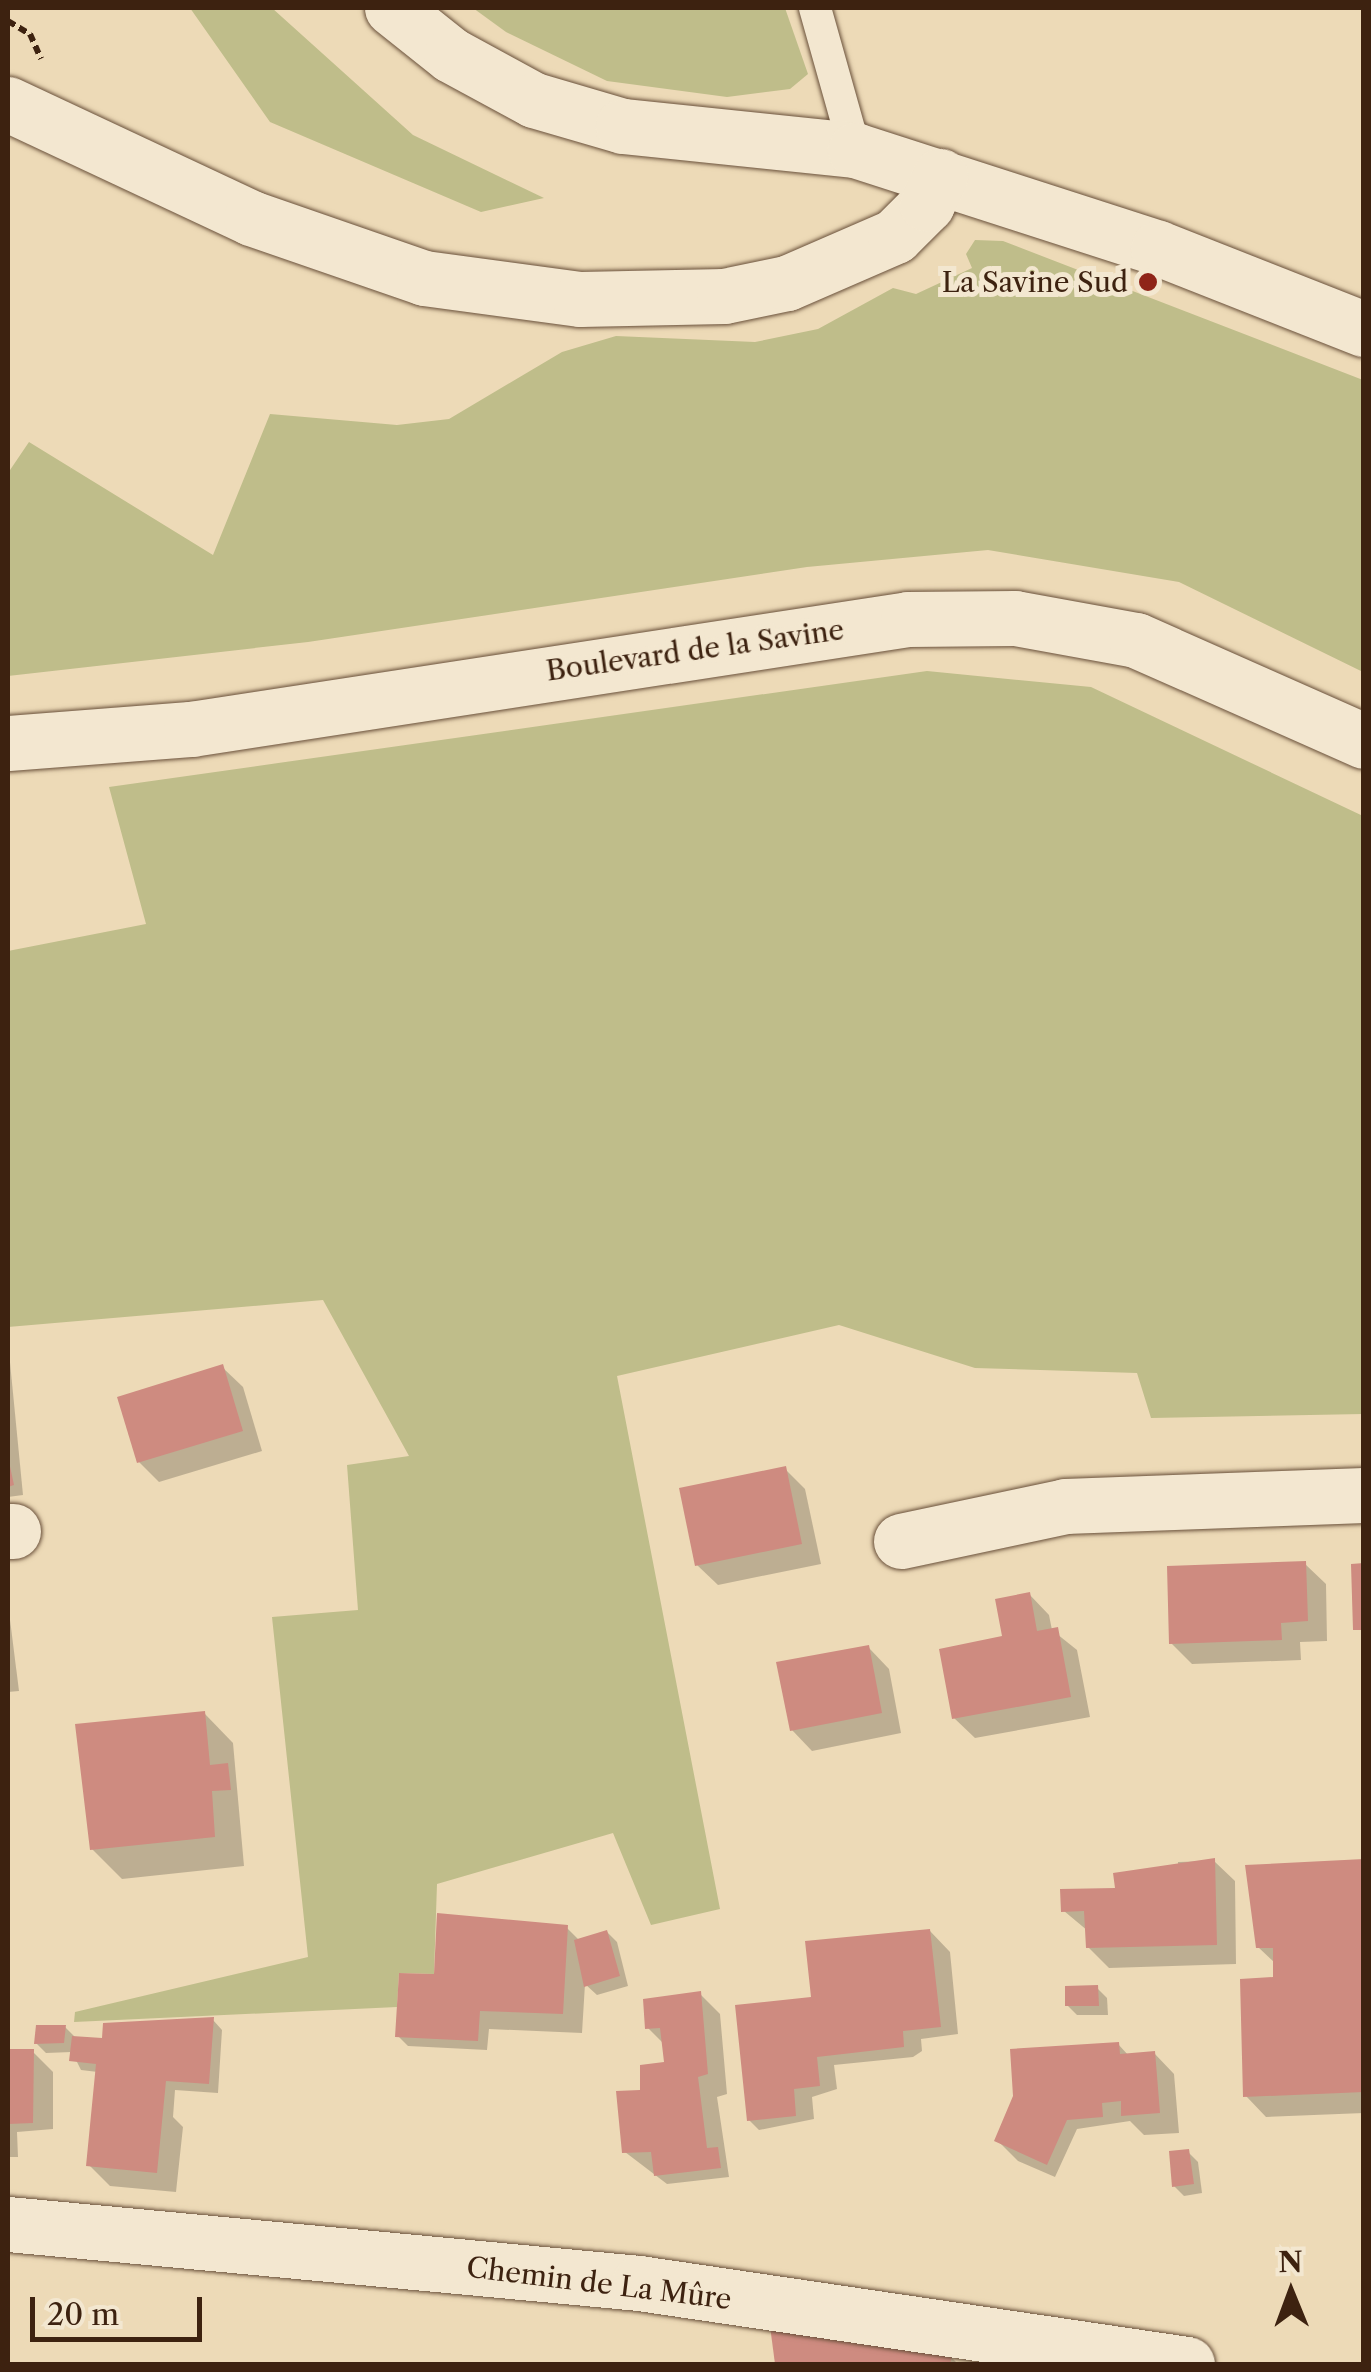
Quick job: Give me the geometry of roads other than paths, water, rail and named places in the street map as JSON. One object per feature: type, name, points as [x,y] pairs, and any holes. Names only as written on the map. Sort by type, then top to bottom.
[{"type":"street","points":[[392,8],[451,55],[534,100],[623,126],[855,150],[1158,248],[1364,329]]},
{"type":"street","points":[[8,104],[251,218],[424,278],[580,299],[724,296],[788,283],[894,236],[927,204],[940,176]]},
{"type":"street","name":"Boulevard de la Savine","points":[[8,742],[191,729],[908,619],[1015,618],[1136,640],[1364,741]]},
{"type":"street","points":[[901,1541],[1065,1506],[1364,1495]]},
{"type":"street","name":"Chemin de La Mûre","points":[[8,2224],[640,2284],[1031,2354],[1187,2364]]},
{"type":"lane","points":[[814,8],[855,150]]},
{"type":"place","name":"La Savine Sud","points":[[1148,282]]}]
